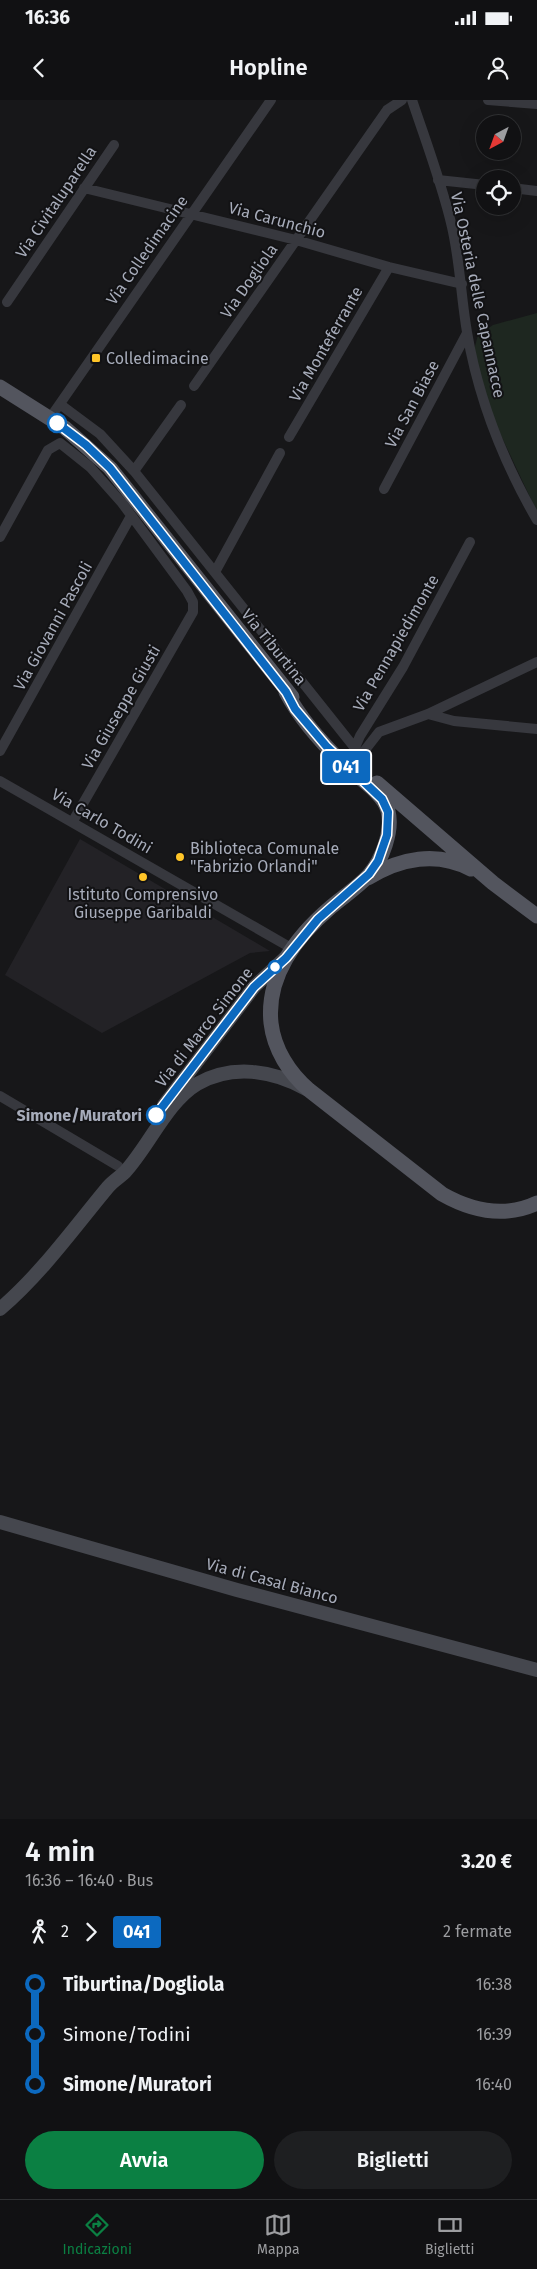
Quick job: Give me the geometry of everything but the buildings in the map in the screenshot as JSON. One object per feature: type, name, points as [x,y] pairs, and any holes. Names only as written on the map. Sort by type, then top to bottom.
[{"type":"main road","name":"Via Tiburtina","points":[[4,391],[50,418],[86,445],[110,468],[286,692],[357,761],[493,883],[537,916]]},
{"type":"main road","name":"Via di Marco Simone","points":[[109,1186],[118,1166],[254,987],[289,953],[318,919],[362,881],[378,861],[387,835],[389,817],[386,805],[315,734],[295,709],[286,692]]},
{"type":"main road","name":"Via di Marco Simone","points":[[362,881],[390,865],[421,858],[455,863],[493,883]]},
{"type":"main road","points":[[289,953],[277,974],[270,1012],[272,1029],[285,1062],[296,1078],[309,1090],[457,1202],[476,1209],[498,1212],[516,1210],[537,1202]]},
{"type":"main road","name":"Via di Marco Simone","points":[[0,1309],[53,1257],[109,1186],[125,1172],[182,1097],[196,1085],[210,1078],[241,1071],[256,1072],[287,1080],[309,1090]]},
{"type":"main road","name":"Via di Casal Bianco","points":[[0,1522],[237,1590],[537,1670]]},
{"type":"street","name":"Via Colledimacine","points":[[50,418],[61,405],[99,345],[271,100]]},
{"type":"street","name":"Via Dogliola","points":[[194,386],[387,110],[402,100]]},
{"type":"street","name":"Via Osteria delle Capannacce","points":[[412,100],[452,227],[462,284],[467,333],[488,415],[537,520]]},
{"type":"street","points":[[488,100],[537,104]]},
{"type":"street","name":"Via Civitaluparella","points":[[7,302],[114,145]]},
{"type":"street","points":[[438,180],[476,185]]},
{"type":"street","name":"Via Carunchio","points":[[84,188],[296,240],[388,267],[462,284]]},
{"type":"street","points":[[521,189],[537,191]]},
{"type":"street","name":"Via Monteferrante","points":[[290,437],[388,267]]},
{"type":"street","name":"Via San Biase","points":[[384,489],[467,333]]},
{"type":"street","points":[[61,405],[100,434],[134,472],[214,572],[357,761],[379,732],[428,714],[537,662]]},
{"type":"street","points":[[134,472],[181,405]]},
{"type":"street","points":[[0,537],[48,450],[60,443],[94,472],[131,516]]},
{"type":"street","points":[[214,572],[280,453]]},
{"type":"street","name":"Via Giuseppe Giusti","points":[[72,821],[194,607],[182,583],[131,516]]},
{"type":"street","name":"Via Giovanni Pascoli","points":[[0,751],[131,516]]},
{"type":"street","name":"Via Pennapiedimonte","points":[[357,761],[403,667],[470,542]]},
{"type":"street","points":[[428,714],[454,721],[537,729]]},
{"type":"street","name":"Via Carlo Todini","points":[[0,781],[72,821],[289,953]]},
{"type":"street","points":[[0,1096],[118,1166]]},
{"type":"shaded area","points":[[537,313],[537,512],[490,412],[474,350],[478,335],[493,325]]},
{"type":"shaded area","points":[[80,839],[270,951],[250,953],[102,1033],[5,975]]},
{"type":"bus line","name":"041","points":[[57,423],[86,445],[110,468],[286,692],[295,709],[315,734],[353,774],[382,799],[388,812],[387,835],[383,849],[373,869],[318,919],[286,958],[260,980],[156,1115]]},
{"type":"place","name":"Colledimacine","points":[[96,358]]},
{"type":"place","name":"Biblioteca Comunale \"Fabrizio Orlandi\"","points":[[180,857]]},
{"type":"place","name":"Istituto Comprensivo Giuseppe Garibaldi","points":[[143,877]]},
{"type":"place","name":"Simone/Muratori","points":[[156,1115]]}]
